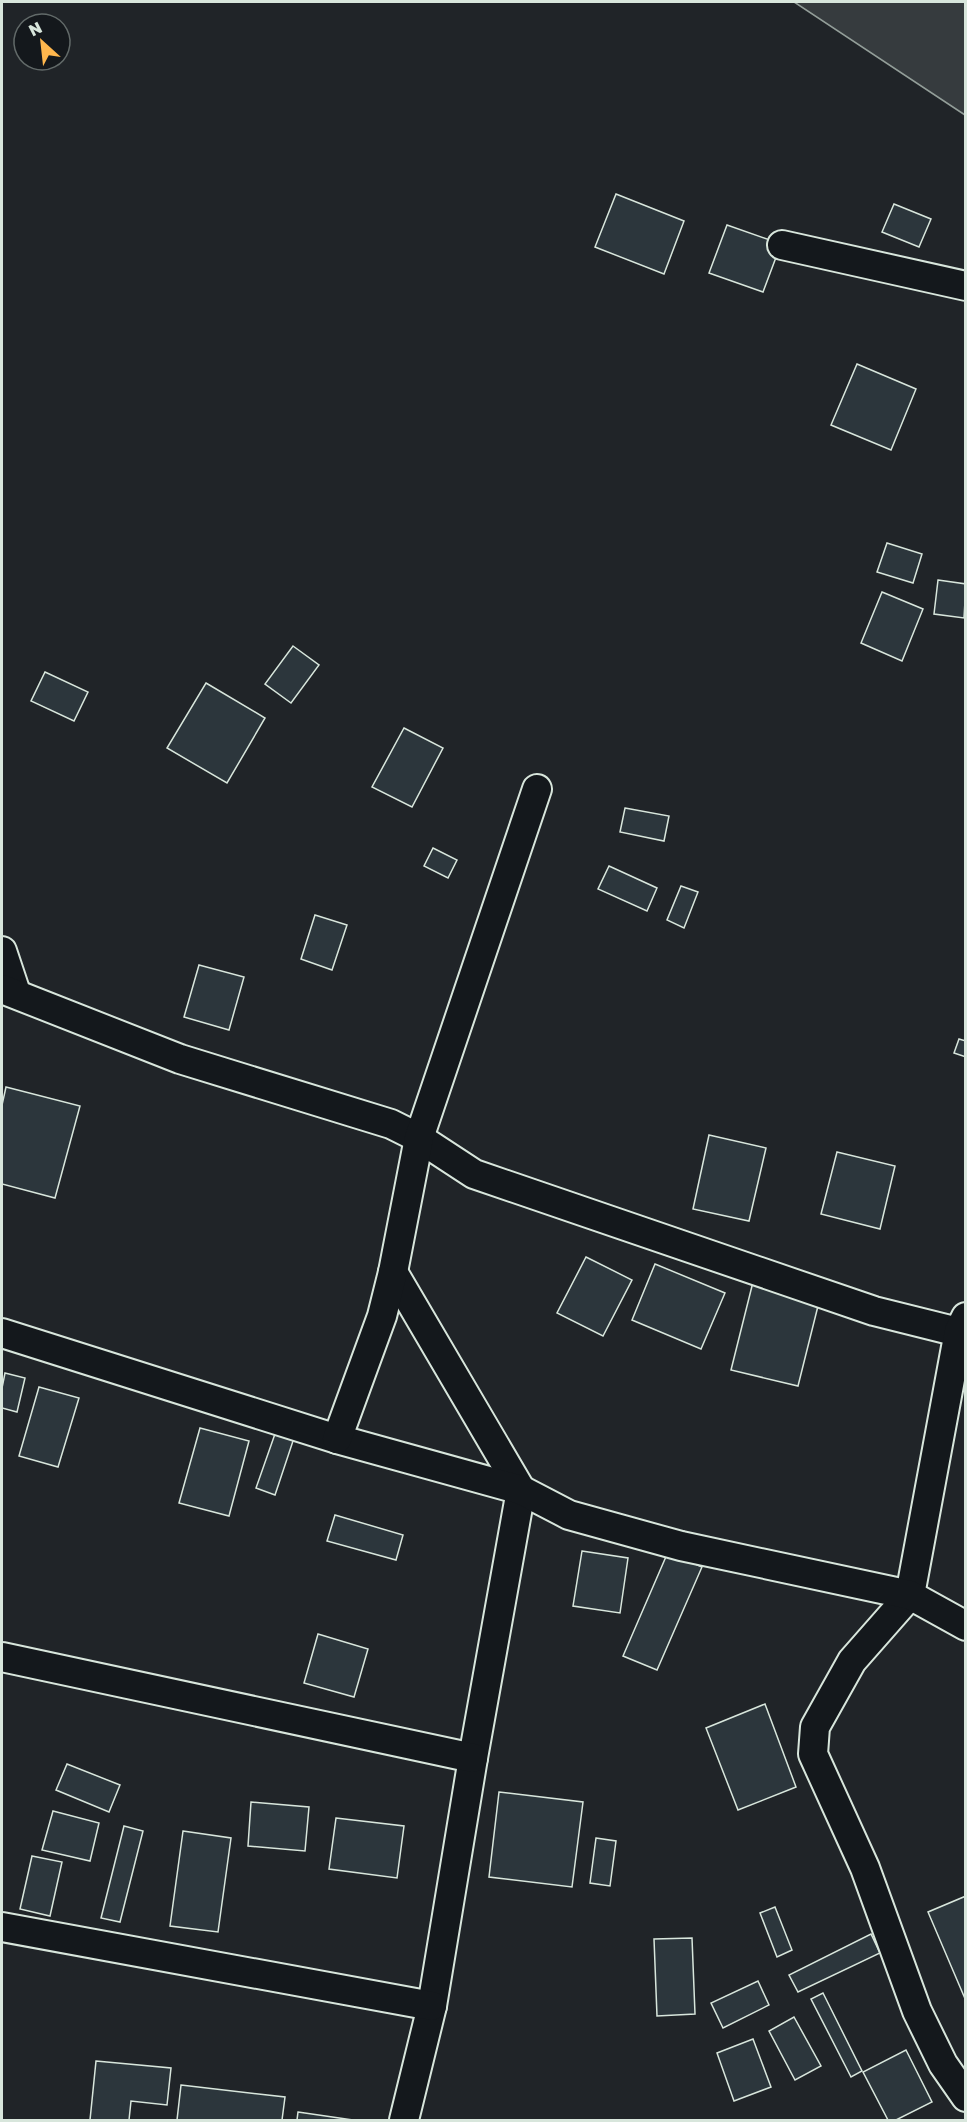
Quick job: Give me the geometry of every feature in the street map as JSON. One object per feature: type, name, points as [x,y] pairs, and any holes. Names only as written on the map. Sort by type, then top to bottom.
[{"type":"street","points":[[782,245],[966,286]]},
{"type":"street","points":[[337,1439],[382,1316],[393,1272],[419,1138],[537,789]]},
{"type":"street","points":[[2,951],[9,991],[180,1059],[391,1124],[419,1138],[474,1174],[874,1311],[963,1327],[910,1595],[852,1661],[815,1727],[813,1754],[865,1868],[917,2011],[944,2064],[966,2097]]},
{"type":"street","points":[[393,1272],[521,1490],[432,2006],[404,2121]]},
{"type":"street","points":[[2,1333],[337,1439],[521,1490],[569,1515],[670,1543],[910,1595],[966,1626]]},
{"type":"street","points":[[2,1657],[473,1758]]},
{"type":"street","points":[[2,1927],[432,2006]]},
{"type":"shaded area","points":[[2,2],[965,2],[965,2120],[2,2120]]},
{"type":"shaded area","points":[[794,2],[965,2],[965,115]]},
{"type":"building","points":[[616,194],[684,221],[664,274],[595,247]]},
{"type":"building","points":[[894,204],[931,219],[919,247],[882,232]]},
{"type":"building","points":[[727,225],[781,244],[763,292],[709,273]]},
{"type":"building","points":[[857,364],[916,389],[891,450],[831,425]]},
{"type":"building","points":[[887,543],[922,554],[913,583],[877,572]]},
{"type":"building","points":[[938,580],[966,584],[964,618],[934,614]]},
{"type":"building","points":[[882,592],[923,609],[902,661],[861,643]]},
{"type":"building","points":[[293,646],[319,665],[291,703],[265,684]]},
{"type":"building","points":[[45,672],[88,692],[74,721],[31,701]]},
{"type":"building","points":[[206,683],[265,718],[227,783],[167,748]]},
{"type":"building","points":[[404,728],[443,748],[412,807],[372,787]]},
{"type":"building","points":[[625,808],[669,816],[664,841],[620,832]]},
{"type":"building","points":[[433,848],[457,860],[448,878],[424,866]]},
{"type":"building","points":[[609,866],[657,888],[647,911],[598,889]]},
{"type":"building","points":[[681,886],[698,892],[684,928],[667,920]]},
{"type":"building","points":[[315,915],[347,925],[332,970],[301,959]]},
{"type":"building","points":[[199,965],[244,977],[229,1030],[184,1017]]},
{"type":"building","points":[[959,1039],[966,1041],[966,1057],[954,1053]]},
{"type":"building","points":[[6,1087],[80,1106],[55,1198],[2,1184],[2,1105]]},
{"type":"building","points":[[709,1135],[766,1148],[749,1221],[693,1209]]},
{"type":"building","points":[[837,1152],[895,1166],[880,1229],[821,1214]]},
{"type":"building","points":[[586,1257],[632,1280],[603,1336],[557,1313]]},
{"type":"building","points":[[655,1264],[725,1293],[701,1349],[632,1320]]},
{"type":"building","points":[[753,1282],[820,1298],[798,1386],[731,1370]]},
{"type":"building","points":[[5,1373],[25,1378],[17,1412],[2,1408]]},
{"type":"building","points":[[39,1387],[79,1398],[58,1467],[19,1456]]},
{"type":"building","points":[[200,1428],[249,1441],[229,1516],[179,1503]]},
{"type":"building","points":[[276,1431],[294,1438],[275,1495],[256,1488]]},
{"type":"building","points":[[335,1515],[403,1535],[396,1560],[327,1541]]},
{"type":"building","points":[[582,1551],[628,1558],[620,1613],[573,1606]]},
{"type":"building","points":[[668,1552],[702,1567],[657,1670],[623,1656]]},
{"type":"building","points":[[318,1634],[368,1649],[354,1697],[304,1683]]},
{"type":"building","points":[[765,1704],[796,1787],[738,1810],[706,1728]]},
{"type":"building","points":[[67,1764],[120,1785],[109,1812],[56,1790]]},
{"type":"building","points":[[499,1792],[583,1802],[572,1887],[489,1877]]},
{"type":"building","points":[[251,1802],[309,1807],[305,1851],[248,1846]]},
{"type":"building","points":[[53,1811],[99,1823],[90,1861],[42,1850]]},
{"type":"building","points":[[336,1818],[404,1826],[397,1878],[329,1869]]},
{"type":"building","points":[[124,1826],[143,1831],[120,1922],[101,1918]]},
{"type":"building","points":[[183,1831],[231,1838],[218,1932],[170,1926]]},
{"type":"building","points":[[596,1838],[616,1841],[610,1886],[590,1883]]},
{"type":"building","points":[[32,1856],[62,1862],[50,1916],[20,1909]]},
{"type":"building","points":[[966,1896],[966,2001],[928,1912]]},
{"type":"building","points":[[775,1907],[792,1950],[777,1957],[760,1913]]},
{"type":"building","points":[[871,1934],[880,1953],[798,1992],[789,1975]]},
{"type":"building","points":[[692,1938],[695,2014],[657,2016],[654,1939]]},
{"type":"building","points":[[758,1981],[769,2005],[723,2028],[711,2003]]},
{"type":"building","points":[[823,1993],[862,2071],[851,2077],[811,1999]]},
{"type":"building","points":[[794,2017],[821,2066],[795,2080],[769,2031]]},
{"type":"building","points":[[753,2039],[771,2087],[734,2101],[717,2053]]},
{"type":"building","points":[[906,2050],[932,2102],[896,2120],[888,2120],[863,2072]]},
{"type":"building","points":[[96,2061],[171,2068],[167,2105],[131,2101],[129,2120],[90,2120]]},
{"type":"building","points":[[181,2085],[285,2097],[282,2120],[177,2120]]},
{"type":"building","points":[[298,2112],[353,2120],[297,2120]]}]
